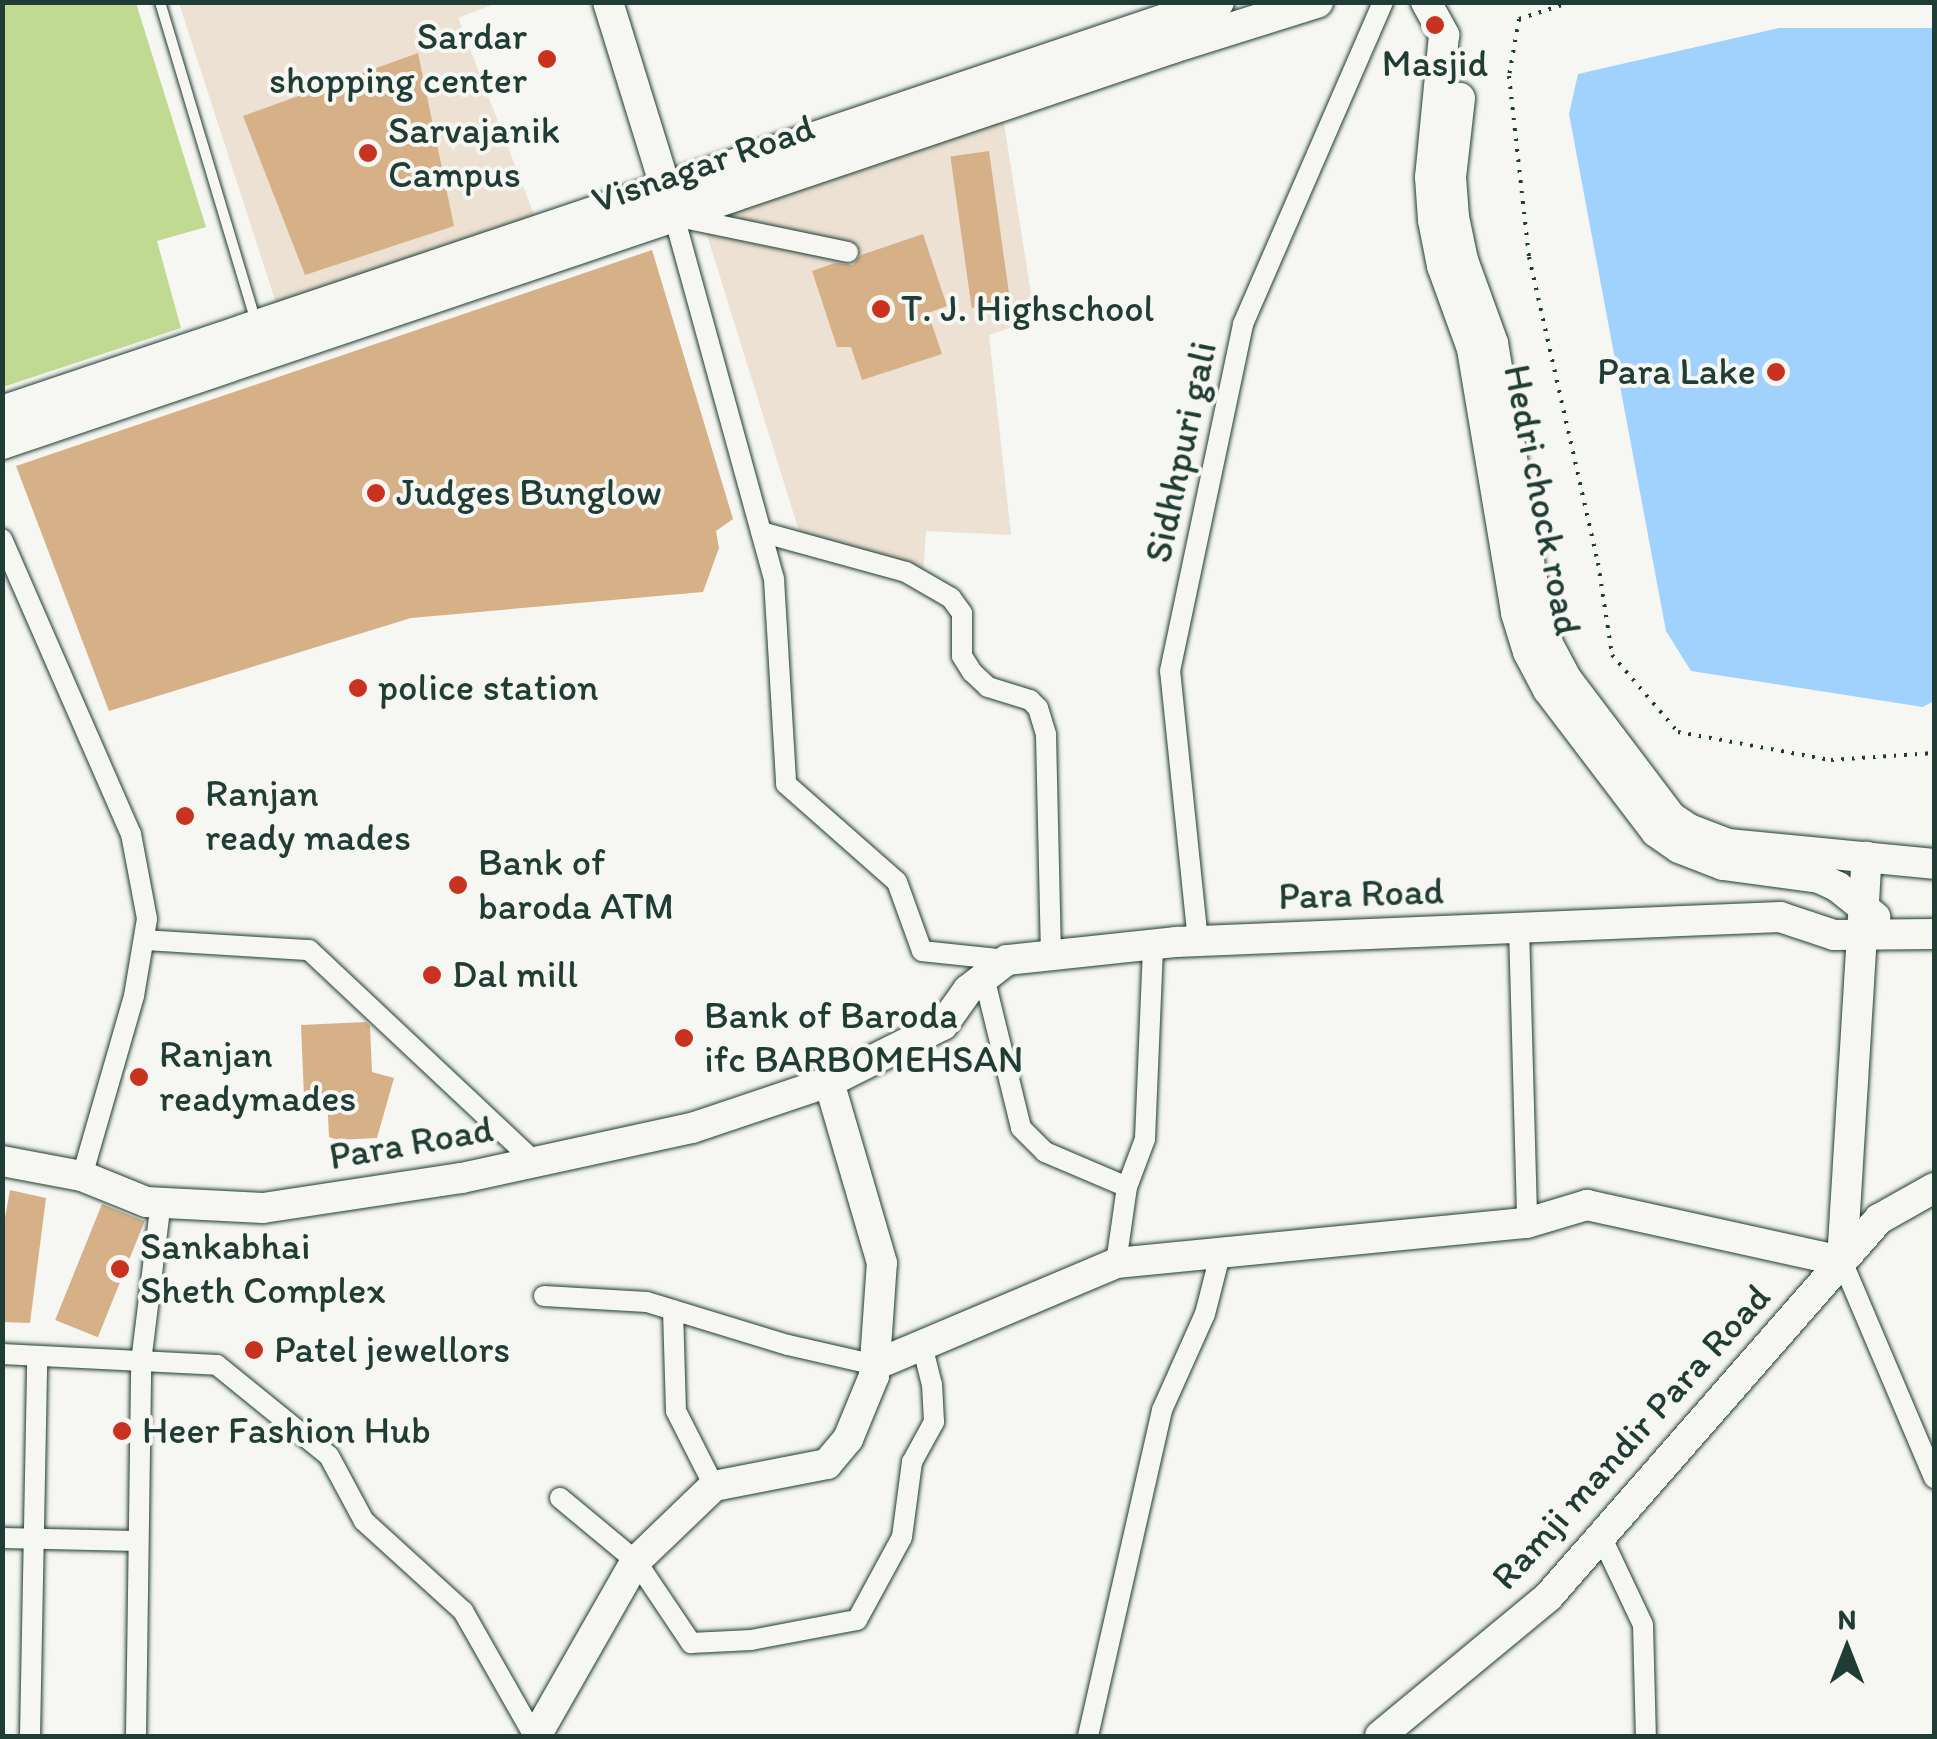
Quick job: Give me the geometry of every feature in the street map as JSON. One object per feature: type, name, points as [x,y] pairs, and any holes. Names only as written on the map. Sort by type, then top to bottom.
[{"type":"main road","name":"Visnagar Road","points":[[2,412],[261,339],[669,202],[1218,2]]},
{"type":"main road","name":"Visnagar Road","points":[[1167,22],[1317,2]]},
{"type":"main road","name":"Visnagar Road","points":[[2,442],[261,339]]},
{"type":"street","points":[[608,2],[669,202],[774,579],[786,784],[897,882],[922,951],[996,969],[1021,1128],[1044,1152],[1127,1187]]},
{"type":"street","name":"Sidhhpuri gali","points":[[1198,941],[1170,671],[1243,324],[1383,2]]},
{"type":"street","name":"Hedri chock road","points":[[1426,2],[1444,36],[1430,177],[1432,220],[1442,266],[1472,349],[1516,614],[1528,652],[1548,690],[1656,832],[1679,848],[1723,865],[1819,878],[1920,863]]},
{"type":"street","name":"Hedri chock road","points":[[1450,2],[1464,36],[1451,177],[1454,217],[1462,260],[1492,343],[1537,608],[1548,644],[1566,678],[1660,802],[1689,829],[1728,844],[1857,873]]},
{"type":"street","points":[[669,202],[848,252]]},
{"type":"street","points":[[761,532],[906,572],[950,598],[962,614],[962,656],[972,672],[988,686],[1030,700],[1038,708],[1046,735],[1051,955]]},
{"type":"street","points":[[2,539],[130,834],[147,919],[134,996],[82,1176]]},
{"type":"street","points":[[1780,918],[1857,873]]},
{"type":"street","name":"Hedri chock road","points":[[1857,873],[1862,922],[1920,933]]},
{"type":"street","name":"Para Road","points":[[2,1161],[82,1176],[146,1202],[263,1208],[462,1178],[692,1128],[829,1082],[943,1025],[968,990],[996,969],[1051,955],[1198,941],[1780,918],[1798,920],[1818,932],[1862,922]]},
{"type":"street","points":[[1862,922],[1842,1261],[1934,1478]]},
{"type":"street","points":[[1519,928],[1527,1223]]},
{"type":"street","points":[[144,940],[309,950],[535,1162]]},
{"type":"street","points":[[1116,1262],[1127,1187],[1145,1139],[1153,946]]},
{"type":"street","points":[[2,1354],[217,1365],[329,1456],[364,1520],[462,1611],[535,1736],[636,1560],[714,1486],[826,1464],[848,1439],[875,1364],[882,1263],[829,1082]]},
{"type":"street","name":"Ramji mandir Para Road","points":[[1380,1736],[1549,1596],[1879,1219],[1934,1188]]},
{"type":"street","points":[[136,1736],[140,1362],[160,1202]]},
{"type":"street","points":[[544,1296],[647,1302],[788,1345],[875,1364],[1116,1262],[1527,1223],[1587,1205],[1842,1261]]},
{"type":"street","points":[[1088,1736],[1162,1410],[1205,1314],[1220,1255]]},
{"type":"street","points":[[672,1310],[676,1411],[714,1486]]},
{"type":"street","points":[[560,1498],[636,1560],[691,1643],[751,1640],[857,1620],[902,1537],[912,1462],[934,1422],[932,1384],[922,1344]]},
{"type":"street","points":[[30,1736],[37,1357]]},
{"type":"street","points":[[1601,1536],[1643,1625],[1646,1736]]},
{"type":"street","points":[[2,1538],[138,1541]]},
{"type":"lane","points":[[160,2],[261,339]]},
{"type":"path","points":[[1571,2],[1519,19],[1509,76],[1529,258],[1598,563],[1612,655],[1678,732],[1831,760],[1934,753]]},
{"type":"shaded area","name":"Sarvajanik Campus","points":[[179,3],[497,3],[458,18],[535,217],[276,303]]},
{"type":"shaded area","points":[[1003,117],[1035,319],[989,335],[1011,535],[926,531],[923,575],[803,544],[703,222]]},
{"type":"green space","points":[[2,3],[136,3],[206,227],[157,241],[181,328],[3,387]]},
{"type":"water","name":"Para Lake","points":[[1779,28],[1934,28],[1934,701],[1923,707],[1691,671],[1666,631],[1569,114],[1578,74]]},
{"type":"building","points":[[418,53],[454,226],[305,275],[243,116]]},
{"type":"building","points":[[989,151],[1010,303],[972,308],[950,156]]},
{"type":"building","name":"T. J. Highschool","points":[[923,234],[947,306],[928,313],[942,354],[862,380],[851,347],[837,347],[812,271],[835,263],[853,265],[861,255]]},
{"type":"building","name":"Judges Bunglow","points":[[652,250],[733,519],[716,531],[719,548],[703,592],[411,618],[109,711],[16,466]]},
{"type":"building","points":[[366,1022],[370,1026],[372,1072],[394,1078],[377,1138],[338,1140],[329,1137],[327,1096],[304,1097],[301,1025]]},
{"type":"building","points":[[10,1190],[46,1198],[30,1323],[2,1322],[2,1234]]},
{"type":"building","points":[[102,1204],[145,1221],[98,1337],[55,1320]]},
{"type":"place","name":"Masjid","points":[[1435,25]]},
{"type":"place","name":"Sardar shopping center","points":[[547,59]]},
{"type":"place","name":"Sarvajanik Campus","points":[[368,153]]},
{"type":"place","name":"T. J. Highschool","points":[[881,309]]},
{"type":"place","name":"Para Lake","points":[[1776,372]]},
{"type":"place","name":"Judges Bunglow","points":[[376,493]]},
{"type":"place","name":"police station","points":[[358,688]]},
{"type":"place","name":"Ranjan ready mades","points":[[185,816]]},
{"type":"place","name":"Bank of baroda ATM","points":[[458,885]]},
{"type":"place","name":"Dal mill","points":[[432,975]]},
{"type":"place","name":"Bank of Baroda ifc BARB0MEHSAN","points":[[684,1038]]},
{"type":"place","name":"Ranjan readymades","points":[[139,1077]]},
{"type":"place","name":"Sankabhai Sheth Complex","points":[[120,1269]]},
{"type":"place","name":"Patel jewellors","points":[[254,1350]]},
{"type":"place","name":"Heer Fashion Hub","points":[[122,1431]]}]
